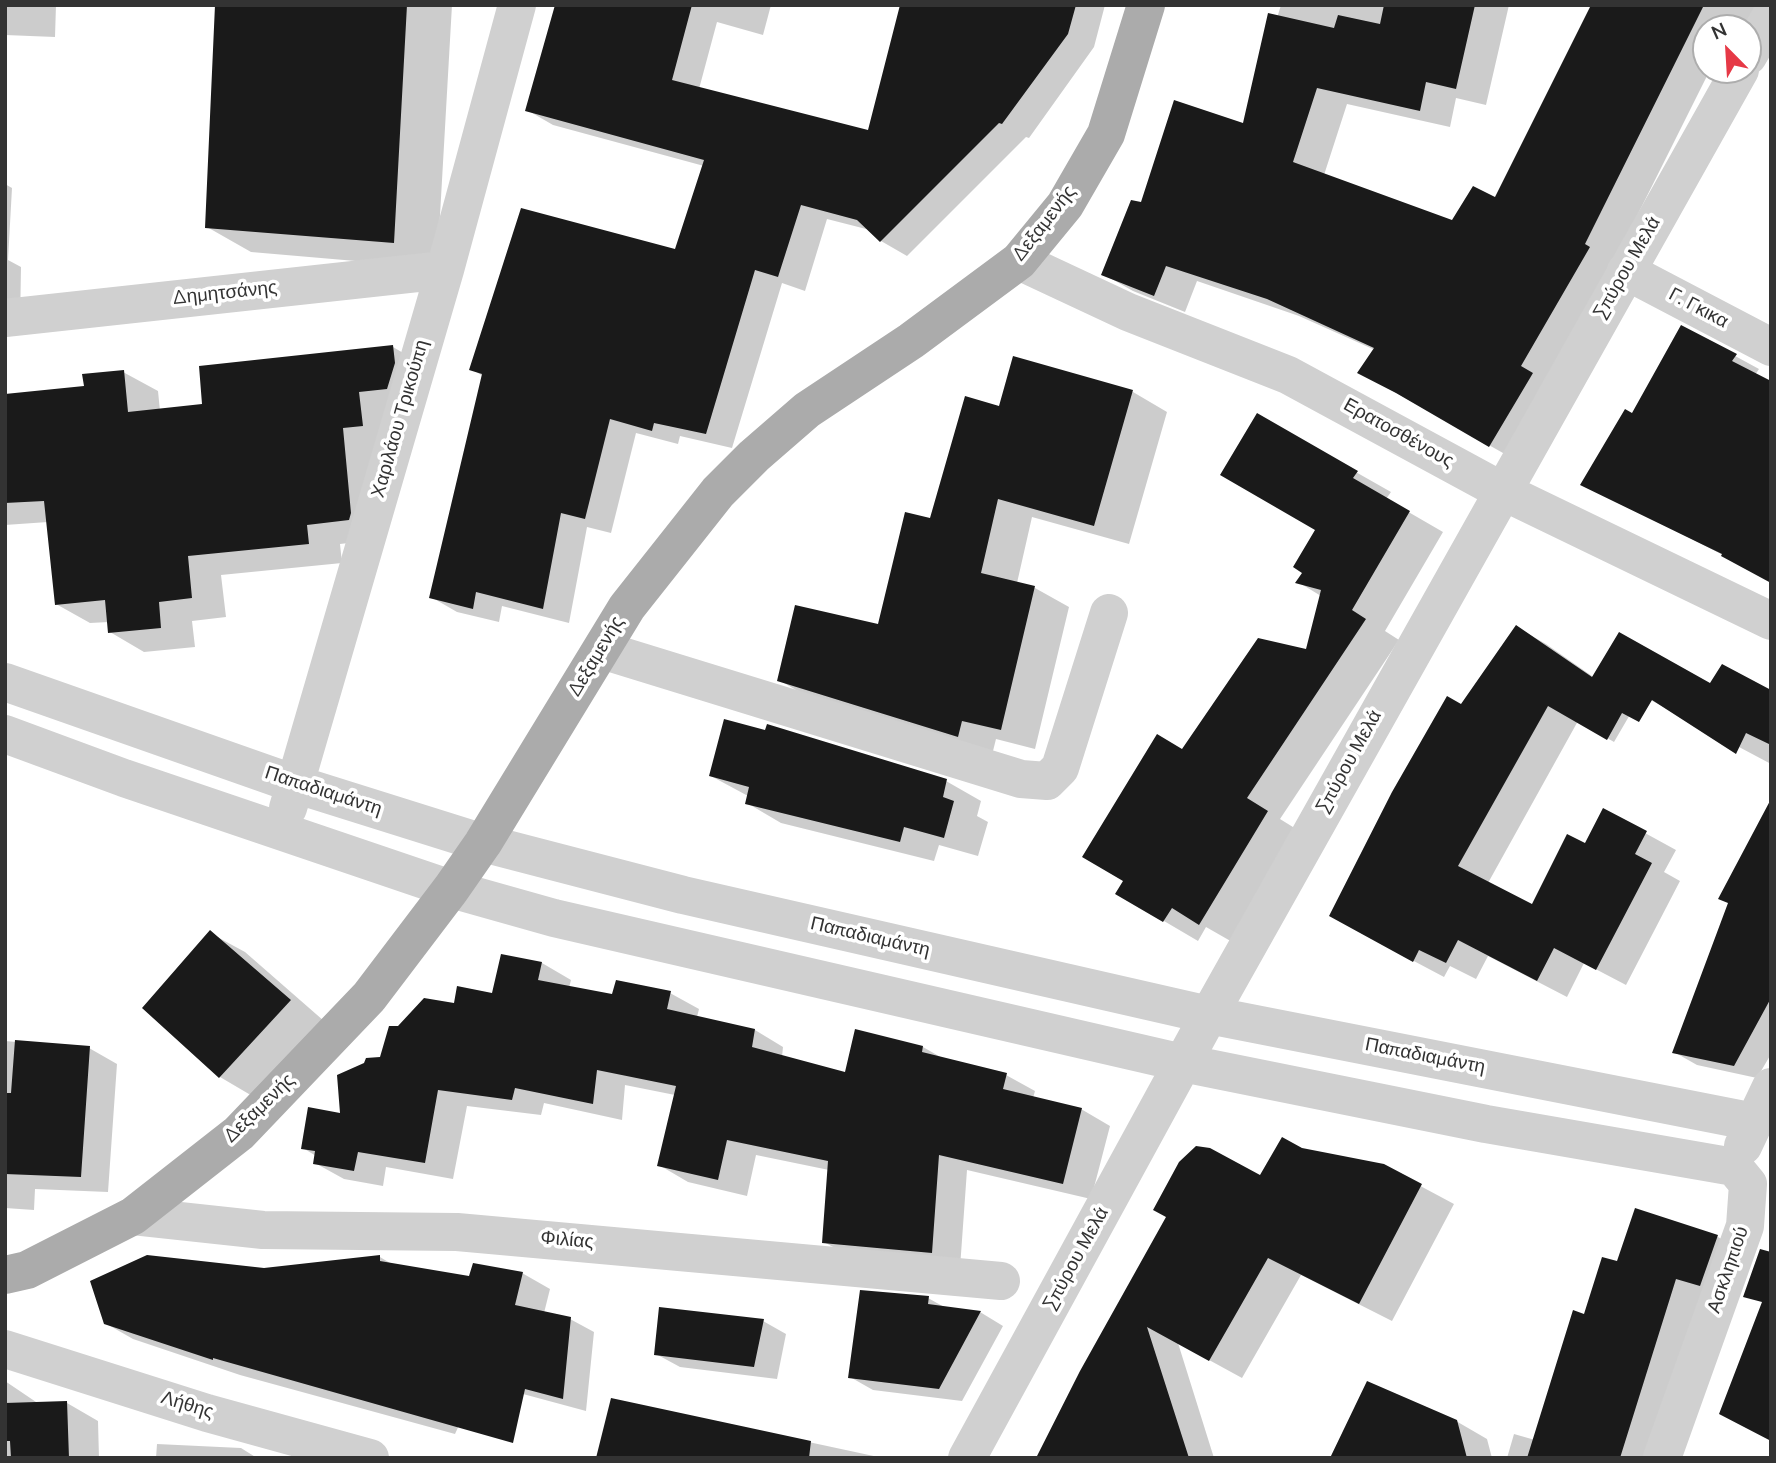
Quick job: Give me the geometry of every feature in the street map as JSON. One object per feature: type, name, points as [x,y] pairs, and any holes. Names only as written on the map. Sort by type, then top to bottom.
[{"type":"main road","name":"Δεξαμενής","points":[[5,1275],[27,1270],[133,1216],[239,1133],[369,997],[452,889],[483,843],[636,596],[718,492],[807,410],[911,341],[1019,261],[1065,205],[1106,134],[1146,5]]},
{"type":"street","name":"Χαριλάου Τρικούπη","points":[[282,832],[445,270],[517,5]]},
{"type":"street","points":[[1762,32],[1771,16]]},
{"type":"street","name":"Σπύρου Μελά","points":[[967,1458],[1209,1015],[1732,84]]},
{"type":"street","name":"Ερατοσθένους","points":[[1019,261],[1128,312],[1289,375],[1502,491],[1771,621]]},
{"type":"street","name":"Δημητσάνης","points":[[5,318],[445,270]]},
{"type":"street","name":"Γ. Γκικα","points":[[1626,271],[1771,347]]},
{"type":"street","points":[[602,650],[1021,779],[1047,781],[1060,768],[1109,613]]},
{"type":"street","name":"Παπαδιαμάντη","points":[[5,682],[295,784],[483,843],[683,895],[1209,1015],[1754,1122]]},
{"type":"street","points":[[5,734],[452,889],[554,918],[1184,1063],[1486,1124],[1734,1167],[1771,1087]]},
{"type":"street","name":"Ασκληπιού","points":[[1662,1458],[1745,1226],[1748,1184],[1734,1167]]},
{"type":"street","name":"Φιλίας","points":[[133,1216],[263,1230],[471,1233],[1001,1281]]},
{"type":"street","name":"Λήθης","points":[[5,1349],[207,1413],[370,1458]]},
{"type":"building","points":[[215,5],[407,5],[394,243],[205,228]]},
{"type":"building","points":[[555,5],[692,5],[672,80],[868,130],[900,5],[1076,5],[1068,34],[1002,124],[999,123],[880,242],[857,220],[801,205],[778,277],[755,270],[706,434],[654,423],[652,431],[610,419],[585,519],[561,513],[543,609],[476,592],[473,609],[429,598],[482,374],[469,370],[521,208],[675,249],[704,160],[525,111]]},
{"type":"building","points":[[1384,5],[1475,5],[1456,89],[1426,82],[1420,111],[1317,88],[1293,162],[1452,220],[1473,186],[1495,197],[1591,5],[1704,5],[1700,14],[1692,14],[1692,29],[1585,244],[1590,247],[1521,366],[1533,373],[1489,447],[1357,373],[1374,348],[1267,299],[1166,266],[1154,296],[1101,275],[1131,200],[1141,202],[1174,100],[1243,123],[1268,13],[1334,28],[1338,15],[1380,24]]},
{"type":"building","points":[[1681,325],[1737,354],[1732,361],[1771,381],[1771,583],[1721,556],[1722,554],[1580,485],[1625,409],[1632,413]]},
{"type":"building","points":[[393,345],[395,363],[387,389],[359,392],[363,426],[343,428],[351,513],[349,520],[307,525],[309,544],[188,556],[192,598],[159,602],[161,628],[108,633],[105,600],[55,605],[44,501],[5,503],[5,394],[84,386],[82,374],[124,370],[128,412],[202,404],[199,366]]},
{"type":"building","points":[[1013,356],[1133,390],[1094,526],[998,499],[981,573],[1035,586],[1001,730],[962,721],[958,737],[777,681],[795,605],[878,624],[905,512],[930,518],[965,396],[999,406]]},
{"type":"building","points":[[1257,413],[1358,471],[1353,478],[1410,511],[1352,610],[1366,619],[1247,798],[1268,811],[1199,925],[1172,908],[1163,922],[1115,894],[1123,881],[1082,857],[1157,734],[1182,749],[1258,638],[1306,649],[1321,590],[1295,583],[1302,573],[1293,567],[1315,530],[1220,475]]},
{"type":"building","points":[[1516,625],[1592,677],[1619,632],[1710,683],[1722,664],[1771,690],[1771,745],[1746,733],[1736,754],[1652,700],[1639,722],[1622,713],[1607,740],[1548,706],[1458,866],[1532,904],[1567,834],[1585,843],[1603,808],[1647,831],[1635,854],[1652,863],[1596,970],[1554,948],[1537,981],[1458,940],[1446,963],[1419,950],[1413,962],[1329,916],[1392,792],[1447,696],[1461,704]]},
{"type":"building","points":[[724,719],[765,730],[767,724],[947,779],[943,797],[954,801],[944,838],[904,827],[900,842],[745,804],[749,787],[709,776]]},
{"type":"building","points":[[1771,799],[1771,998],[1734,1066],[1672,1053],[1728,903],[1718,899]]},
{"type":"building","points":[[210,930],[291,1000],[219,1078],[142,1008]]},
{"type":"building","points":[[501,954],[542,962],[538,980],[612,994],[616,980],[671,991],[667,1009],[755,1029],[752,1047],[845,1072],[855,1029],[923,1046],[922,1052],[1007,1073],[1003,1089],[1082,1108],[1063,1184],[939,1155],[932,1253],[822,1243],[828,1161],[727,1140],[718,1180],[657,1166],[676,1086],[597,1070],[593,1104],[515,1088],[512,1100],[438,1090],[425,1163],[358,1152],[354,1171],[313,1164],[315,1151],[301,1149],[308,1107],[340,1113],[337,1075],[364,1063],[366,1058],[380,1057],[389,1026],[398,1026],[424,998],[454,1003],[457,986],[492,993]]},
{"type":"building","points":[[15,1040],[90,1046],[81,1177],[5,1174],[5,1093],[11,1093]]},
{"type":"building","points":[[1282,1137],[1302,1148],[1384,1164],[1422,1184],[1359,1304],[1268,1258],[1209,1361],[1147,1327],[1189,1458],[1036,1458],[1080,1371],[1166,1217],[1153,1210],[1179,1162],[1196,1146],[1210,1148],[1260,1175]]},
{"type":"building","points":[[1635,1208],[1718,1235],[1700,1286],[1676,1279],[1620,1458],[1527,1458],[1573,1310],[1584,1314],[1602,1257],[1617,1261]]},
{"type":"building","points":[[1760,1249],[1771,1252],[1771,1441],[1719,1414],[1762,1302],[1743,1297]]},
{"type":"building","points":[[147,1255],[264,1268],[380,1255],[380,1261],[469,1276],[473,1263],[523,1272],[515,1305],[571,1317],[563,1399],[525,1389],[513,1443],[213,1360],[104,1324],[90,1281]]},
{"type":"building","points":[[860,1290],[929,1296],[928,1304],[981,1311],[939,1389],[848,1378]]},
{"type":"building","points":[[659,1307],[764,1319],[754,1367],[654,1355]]},
{"type":"building","points":[[1367,1381],[1457,1420],[1467,1458],[1330,1458]]},
{"type":"building","points":[[611,1398],[811,1441],[809,1458],[596,1458]]},
{"type":"building","points":[[67,1401],[69,1458],[11,1458],[10,1441],[5,1441],[5,1403]]}]
